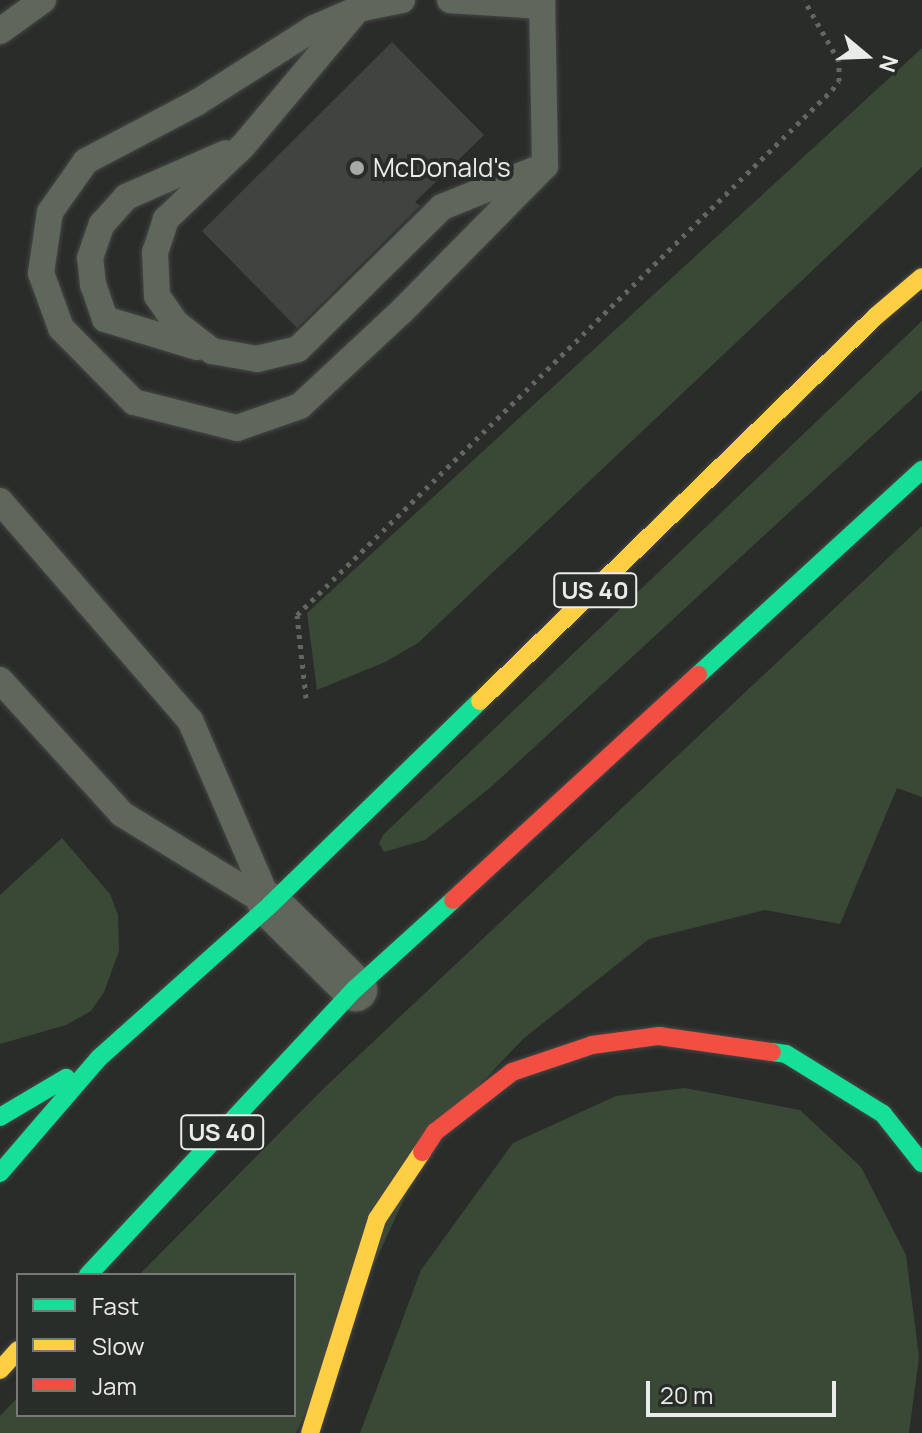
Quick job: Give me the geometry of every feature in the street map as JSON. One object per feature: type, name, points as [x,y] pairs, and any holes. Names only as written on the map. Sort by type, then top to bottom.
[{"type":"main road","name":"US 40","points":[[0,1173],[99,1058],[270,905],[876,316],[922,277]]},
{"type":"main road","name":"US 40","points":[[90,1273],[355,989],[922,470]]},
{"type":"main road","points":[[310,1433],[377,1219],[435,1132],[512,1072],[592,1045],[659,1036],[786,1054],[883,1114],[922,1163]]},
{"type":"main road","points":[[0,1117],[99,1058]]},
{"type":"main road","points":[[0,1370],[16,1352]]},
{"type":"street","points":[[270,905],[355,989]]},
{"type":"lane","points":[[0,31],[43,0]]},
{"type":"lane","points":[[402,0],[358,9],[314,28],[198,102],[86,161],[50,212],[41,273],[61,328],[134,402],[237,428],[300,406],[402,311],[545,166],[542,3],[450,0]]},
{"type":"lane","points":[[212,351],[176,323],[157,296],[155,252],[166,219],[244,145],[358,9]]},
{"type":"lane","points":[[244,145],[126,197],[102,224],[90,258],[93,285],[105,319],[212,351],[257,359],[298,349],[442,207],[545,166]]},
{"type":"lane","points":[[0,501],[190,720],[270,905]]},
{"type":"lane","points":[[0,680],[122,814],[270,905]]},
{"type":"path","points":[[306,698],[297,615],[839,81],[839,61],[804,0]]},
{"type":"green space","points":[[922,48],[922,167],[418,643],[385,662],[317,690],[307,613]]},
{"type":"green space","points":[[922,321],[922,390],[491,787],[425,840],[384,852],[379,843],[384,834]]},
{"type":"green space","points":[[922,526],[922,797],[897,788],[840,924],[765,910],[649,939],[523,1039],[435,1132],[296,1433],[0,1433],[0,1416],[16,1399],[16,1417],[296,1417],[296,1273],[141,1273],[323,1089]]},
{"type":"green space","points":[[62,838],[110,894],[118,915],[119,951],[104,992],[91,1011],[66,1025],[0,1044],[0,895]]},
{"type":"green space","points":[[685,1088],[800,1110],[861,1167],[906,1255],[919,1357],[909,1433],[360,1433],[421,1270],[513,1143],[616,1096]]},
{"type":"building","name":"McDonald's","points":[[392,42],[484,135],[415,202],[420,206],[297,328],[202,231]]},
{"type":"traffic: fast","points":[[698,675],[922,470]]},
{"type":"traffic: fast","points":[[0,1173],[99,1058],[270,905],[480,701]]},
{"type":"traffic: fast","points":[[90,1273],[355,989],[453,900]]},
{"type":"traffic: fast","points":[[772,1052],[786,1054],[883,1114],[922,1163]]},
{"type":"traffic: fast","points":[[0,1117],[66,1078]]},
{"type":"traffic: slow","points":[[480,701],[876,316],[922,277]]},
{"type":"traffic: slow","points":[[310,1433],[377,1219],[422,1152]]},
{"type":"traffic: slow","points":[[0,1370],[16,1352]]},
{"type":"traffic: jam","points":[[453,900],[698,675]]},
{"type":"traffic: jam","points":[[422,1152],[435,1132],[512,1072],[592,1045],[659,1036],[772,1052]]},
{"type":"place","name":"McDonald's","points":[[357,168]]}]
